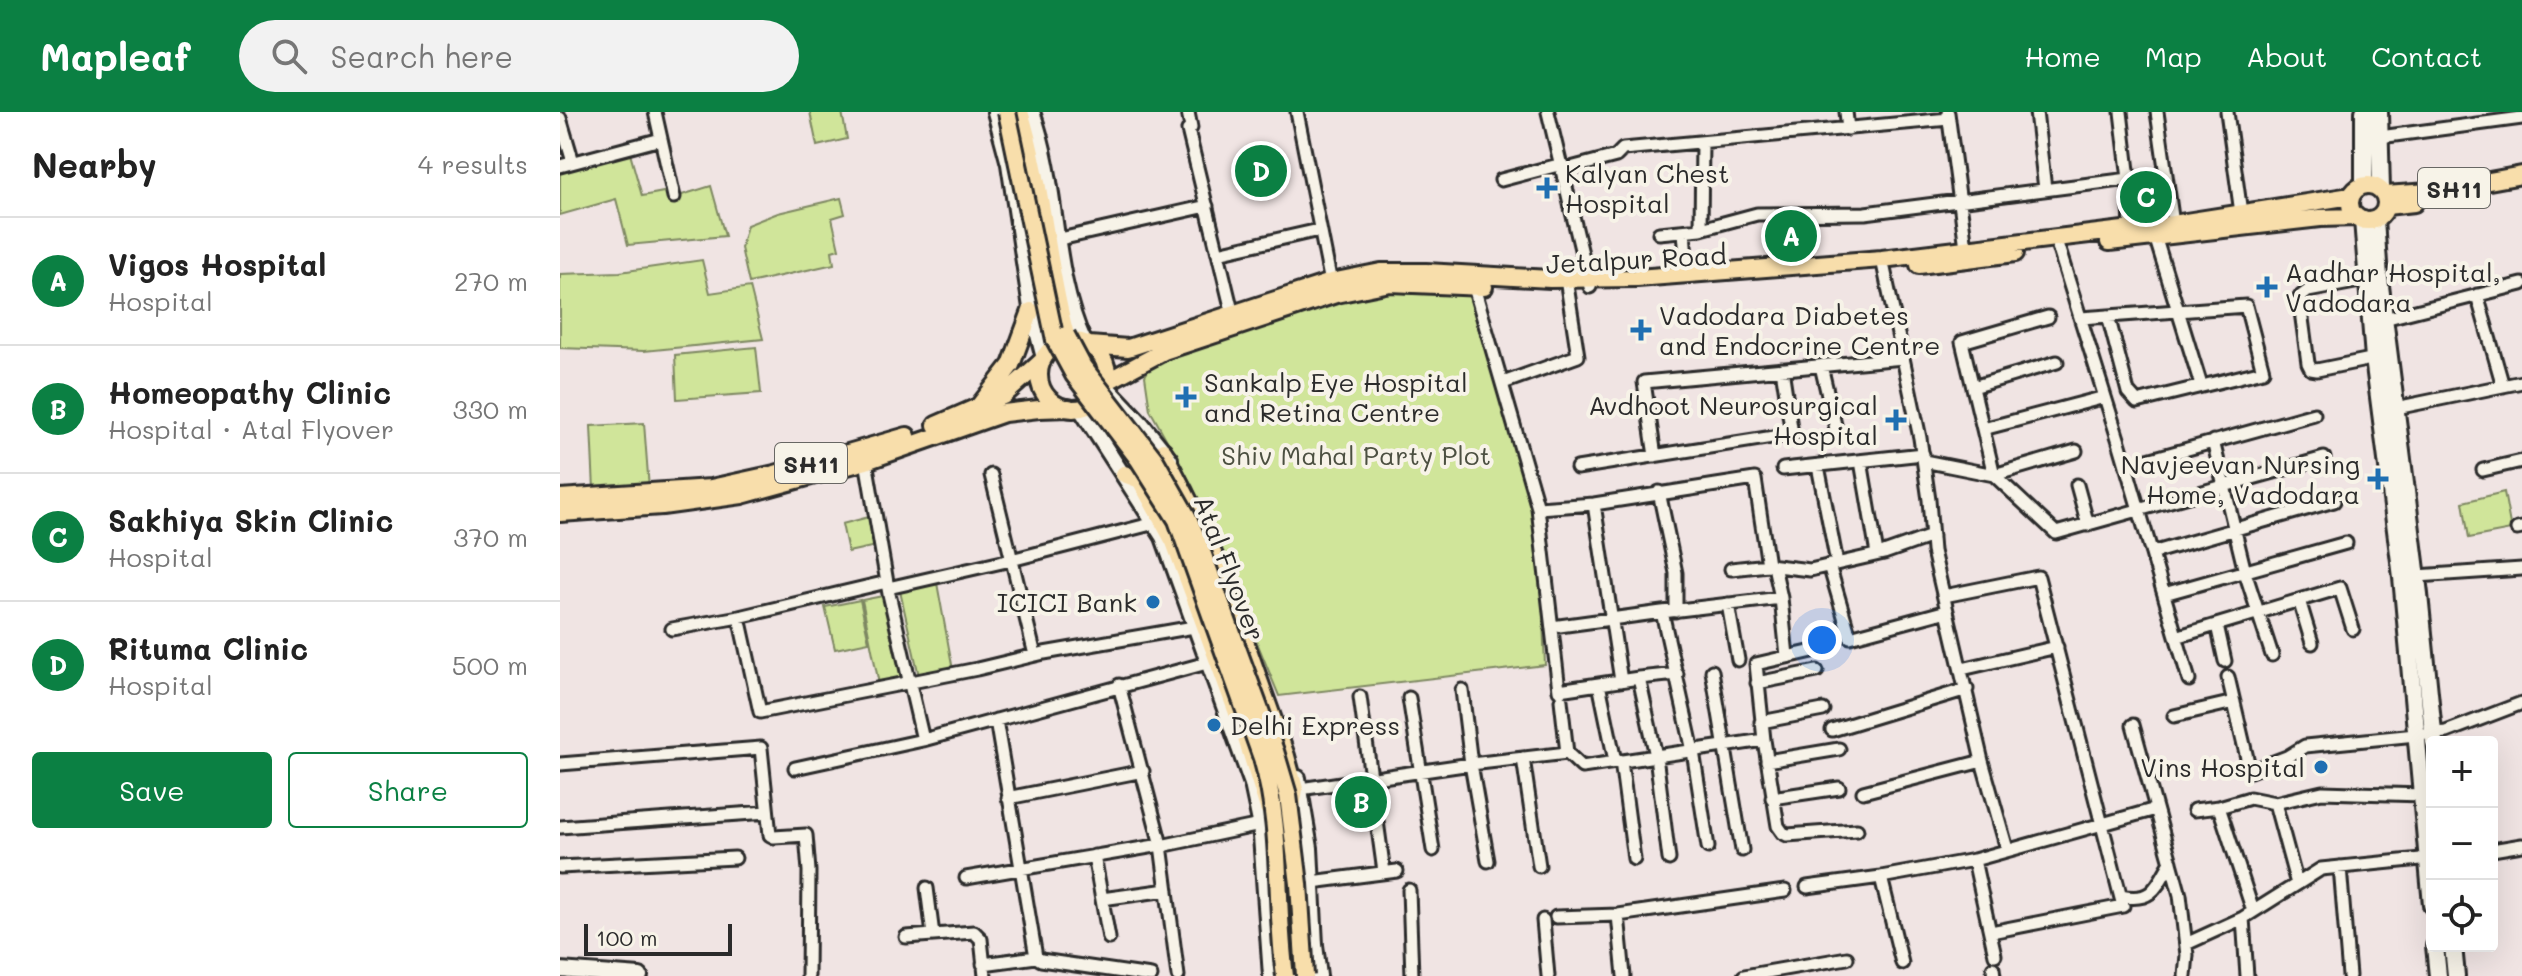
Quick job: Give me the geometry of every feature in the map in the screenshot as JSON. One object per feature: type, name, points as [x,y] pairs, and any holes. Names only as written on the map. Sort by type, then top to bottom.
[{"type":"main road","name":"Atal Flyover","points":[[1007,112],[1055,340],[1074,375],[1139,460],[1177,520],[1262,758],[1275,819],[1285,976]]},
{"type":"main road","name":"Atal Flyover","points":[[1020,112],[1066,335],[1083,367],[1155,460],[1188,518],[1275,751],[1288,795],[1275,819],[1299,884],[1305,976]]},
{"type":"main road","points":[[2364,112],[2364,185]]},
{"type":"main road","points":[[2379,112],[2374,279],[2402,577],[2428,736]]},
{"type":"main road","name":"Jetalpur Road","points":[[2374,208],[2429,192],[2522,175]]},
{"type":"main road","points":[[2370,184],[2374,208],[2350,208],[2354,191],[2370,184]]},
{"type":"main road","name":"Jetalpur Road","points":[[1164,344],[1233,315],[1396,271],[1473,281],[1589,283],[1883,264],[2056,242],[2320,218],[2522,185]]},
{"type":"main road","name":"Jetalpur Road","points":[[2056,242],[2131,228],[2153,232],[2173,224],[2351,196]]},
{"type":"main road","name":"Jetalpur Road","points":[[1589,283],[1687,272],[1883,264]]},
{"type":"main road","points":[[2374,279],[2384,319],[2381,356],[2396,408],[2417,576],[2428,736]]},
{"type":"main road","name":"Jetalpur Road","points":[[1164,344],[1332,288]]},
{"type":"main road","points":[[978,407],[1011,365],[1031,311]]},
{"type":"main road","name":"SH11","points":[[560,498],[711,488],[865,454],[1003,396],[1056,345],[1067,341],[1128,348],[1164,344]]},
{"type":"main road","points":[[1086,344],[1103,359],[1107,384]]},
{"type":"main road","name":"SH11","points":[[560,513],[662,506],[742,495],[1004,413],[1090,404],[1107,384],[1164,344]]},
{"type":"main road","points":[[1042,360],[1039,372],[1043,392],[1050,400],[1074,408]]},
{"type":"main road","points":[[1124,474],[1140,480],[1174,542],[1244,732],[1267,806],[1275,819],[1295,801],[1286,756],[1217,563],[1163,451]]},
{"type":"main road","points":[[2426,760],[2423,795],[2426,822]]},
{"type":"main road","points":[[2436,952],[2438,976]]},
{"type":"main road","points":[[2454,952],[2456,976]]},
{"type":"street","points":[[655,112],[674,197]]},
{"type":"street","points":[[995,112],[1009,164],[1031,311],[1042,360]]},
{"type":"street","points":[[1032,112],[1048,179],[1072,316],[1086,344]]},
{"type":"street","points":[[1188,112],[1189,129],[1233,315]]},
{"type":"street","points":[[1297,112],[1332,288]]},
{"type":"street","points":[[1548,112],[1589,283]]},
{"type":"street","points":[[1846,112],[1848,129]]},
{"type":"street","points":[[2036,112],[2045,189]]},
{"type":"street","points":[[2121,112],[2131,228]]},
{"type":"street","points":[[2157,112],[2173,224]]},
{"type":"street","points":[[2227,112],[2241,213]]},
{"type":"street","points":[[1501,180],[1616,156],[1623,149],[1848,129],[1948,116],[1966,254]]},
{"type":"street","points":[[560,118],[573,162]]},
{"type":"street","points":[[2380,137],[2522,118]]},
{"type":"street","points":[[560,166],[661,139]]},
{"type":"street","points":[[1701,229],[1702,142]]},
{"type":"street","points":[[1659,233],[1701,229],[1757,214],[1865,213],[2129,179]]},
{"type":"street","points":[[1060,239],[1207,206]]},
{"type":"street","points":[[1218,253],[1319,230]]},
{"type":"street","points":[[1684,231],[1687,272]]},
{"type":"street","points":[[2153,232],[2201,385]]},
{"type":"street","points":[[2056,242],[2189,680]]},
{"type":"street","points":[[1883,264],[1923,458],[1932,536],[1947,611],[1982,761],[2007,849]]},
{"type":"street","points":[[2374,279],[2308,291],[2300,297],[2300,304],[2311,369],[2381,356]]},
{"type":"street","points":[[1473,281],[1538,508],[1559,690],[1677,674]]},
{"type":"street","points":[[1503,383],[1578,356],[1567,283]]},
{"type":"street","points":[[2384,319],[2522,284]]},
{"type":"street","points":[[2477,295],[2503,386]]},
{"type":"street","points":[[2081,318],[2108,316],[2178,311],[2246,306],[2263,371],[2137,402],[2128,392],[2108,316]]},
{"type":"street","points":[[1994,475],[1962,342],[2048,317]]},
{"type":"street","points":[[1655,456],[1644,382],[1903,358]]},
{"type":"street","points":[[1973,387],[2057,362]]},
{"type":"street","points":[[1821,366],[1836,429]]},
{"type":"street","points":[[1577,468],[1792,434],[1782,369]]},
{"type":"street","points":[[2396,408],[2522,382]]},
{"type":"street","points":[[1107,384],[1185,480],[1216,548],[1289,747],[1310,848],[1319,976]]},
{"type":"street","points":[[1983,429],[2105,397]]},
{"type":"street","points":[[1074,408],[1124,474],[1163,537],[1252,784],[1275,819],[1271,976]]},
{"type":"street","points":[[2126,466],[2314,414]]},
{"type":"street","points":[[2213,441],[2245,572],[2272,655]]},
{"type":"street","points":[[1994,475],[2076,451]]},
{"type":"street","points":[[865,454],[887,585],[923,740]]},
{"type":"street","points":[[1783,469],[1923,458],[1994,475],[2056,533],[2324,458]]},
{"type":"street","points":[[1861,461],[1877,554]]},
{"type":"street","points":[[2483,470],[2522,461]]},
{"type":"street","points":[[1818,466],[1833,564],[1850,637],[1947,611]]},
{"type":"street","points":[[991,475],[1035,655]]},
{"type":"street","points":[[1538,508],[1594,504],[1755,479],[1771,565],[1781,598],[1787,656]]},
{"type":"street","points":[[2077,485],[2088,525]]},
{"type":"street","points":[[1659,492],[1676,573],[1676,611]]},
{"type":"street","points":[[2152,553],[2334,501]]},
{"type":"street","points":[[1594,504],[1621,681]]},
{"type":"street","points":[[672,629],[1011,560],[1155,523]]},
{"type":"street","points":[[1731,569],[1771,565],[1810,570],[1877,554],[1932,536]]},
{"type":"street","points":[[2164,594],[2346,543]]},
{"type":"street","points":[[2417,576],[2521,573]]},
{"type":"street","points":[[1944,596],[2038,577],[2123,906],[1991,932]]},
{"type":"street","points":[[2176,637],[2340,588],[2353,629]]},
{"type":"street","points":[[1552,627],[1781,598]]},
{"type":"street","points":[[2299,600],[2312,643]]},
{"type":"street","points":[[1728,604],[1738,660]]},
{"type":"street","points":[[1662,612],[1693,751],[1708,847]]},
{"type":"street","points":[[739,617],[760,712],[1035,655],[1194,627]]},
{"type":"street","points":[[2217,625],[2225,661]]},
{"type":"street","points":[[1962,669],[2057,647]]},
{"type":"street","points":[[1813,651],[1757,663],[1761,722],[1778,826],[1787,835],[1857,830]]},
{"type":"street","points":[[795,768],[923,740],[1207,663]]},
{"type":"street","points":[[1712,671],[1742,850]]},
{"type":"street","points":[[1757,683],[1817,671]]},
{"type":"street","points":[[2228,677],[2250,771],[2287,757],[2305,746],[2426,737]]},
{"type":"street","points":[[1639,678],[1656,756],[1669,859]]},
{"type":"street","points":[[1599,684],[1618,761],[1634,859]]},
{"type":"street","points":[[1119,685],[1161,845],[1178,976]]},
{"type":"street","points":[[1832,730],[1967,689]]},
{"type":"street","points":[[1462,690],[1488,861]]},
{"type":"street","points":[[1312,882],[1390,872],[1370,780],[1360,697]]},
{"type":"street","points":[[1409,698],[1433,850]]},
{"type":"street","points":[[1561,700],[1567,753],[1582,767],[1764,740]]},
{"type":"street","points":[[2174,716],[2234,702]]},
{"type":"street","points":[[2432,736],[2522,703]]},
{"type":"street","points":[[1761,722],[1823,710]]},
{"type":"street","points":[[996,720],[1036,957]]},
{"type":"street","points":[[2133,725],[2180,895],[2186,944],[2185,976]]},
{"type":"street","points":[[560,764],[761,748],[769,831],[774,837],[806,835],[809,871],[808,976]]},
{"type":"street","points":[[1767,761],[1839,749]]},
{"type":"street","points":[[1300,789],[1567,753]]},
{"type":"street","points":[[1523,758],[1539,866]]},
{"type":"street","points":[[1863,792],[1982,761]]},
{"type":"street","points":[[1008,798],[1143,771]]},
{"type":"street","points":[[1772,798],[1839,788]]},
{"type":"street","points":[[2194,810],[2250,798],[2275,803],[2322,792],[2423,795]]},
{"type":"street","points":[[2275,803],[2297,884]]},
{"type":"street","points":[[2219,807],[2248,915],[2247,976]]},
{"type":"street","points":[[1807,887],[1974,860],[2156,809]]},
{"type":"street","points":[[560,827],[767,812]]},
{"type":"street","points":[[966,878],[1161,845],[1275,819]]},
{"type":"street","points":[[2498,849],[2522,845]]},
{"type":"street","points":[[1094,856],[1109,938]]},
{"type":"street","points":[[560,867],[735,858]]},
{"type":"street","points":[[2186,944],[2248,915],[2321,869],[2426,858]]},
{"type":"street","points":[[1974,860],[1995,955]]},
{"type":"street","points":[[2121,896],[2131,898],[2154,892],[2171,862]]},
{"type":"street","points":[[2340,867],[2349,976]]},
{"type":"street","points":[[1881,877],[1902,963]]},
{"type":"street","points":[[927,888],[933,935]]},
{"type":"street","points":[[1102,899],[1167,890]]},
{"type":"street","points":[[1409,890],[1412,976]]},
{"type":"street","points":[[1556,917],[1618,915],[1785,891]]},
{"type":"street","points":[[1618,915],[1624,976]]},
{"type":"street","points":[[1543,920],[1548,976]]},
{"type":"street","points":[[906,937],[974,932],[981,939],[984,970],[1036,957],[1151,976]]},
{"type":"street","points":[[1744,976],[1847,958]]},
{"type":"street","points":[[560,970],[640,976]]},
{"type":"green space","points":[[810,112],[842,112],[847,139],[817,146]]},
{"type":"green space","points":[[629,150],[642,196],[669,191],[672,198],[711,186],[725,236],[628,245],[616,199],[560,215],[560,169]]},
{"type":"green space","points":[[841,198],[845,214],[832,218],[839,249],[832,251],[834,264],[749,283],[741,248],[747,225],[778,213]]},
{"type":"green space","points":[[702,260],[710,293],[750,287],[763,339],[644,351],[560,348],[560,274],[620,272]]},
{"type":"green space","name":"Shiv Mahal Party Plot","points":[[1475,282],[1538,508],[1545,665],[1279,696],[1193,487],[1150,410],[1145,376],[1164,342],[1341,290]]},
{"type":"green space","points":[[756,347],[761,393],[677,399],[675,355]]},
{"type":"green space","points":[[644,423],[649,489],[594,490],[591,426]]},
{"type":"green space","points":[[2504,492],[2511,530],[2469,538],[2463,502]]},
{"type":"green space","points":[[869,517],[876,546],[848,552],[842,524]]},
{"type":"green space","points":[[937,583],[953,670],[919,676],[900,591]]},
{"type":"green space","points":[[888,595],[907,679],[879,684],[862,600]]},
{"type":"green space","points":[[860,600],[869,642],[835,649],[825,607]]},
{"type":"place","name":"Rituma Clinic","points":[[1261,171]]},
{"type":"place","name":"Kalyan Chest Hospital","points":[[1547,188]]},
{"type":"place","name":"Sakhiya Skin Clinic","points":[[2146,197]]},
{"type":"place","name":"Vigos Hospital","points":[[1791,236]]},
{"type":"place","name":"Aadhar Hospital, Vadodara","points":[[2267,287]]},
{"type":"place","name":"Vadodara Diabetes and Endocrine Centre","points":[[1641,330]]},
{"type":"place","name":"Sankalp Eye Hospital and Retina Centre","points":[[1186,397]]},
{"type":"place","name":"Avdhoot Neurosurgical Hospital","points":[[1896,420]]},
{"type":"place","name":"Navjeevan Nursing Home, Vadodara","points":[[2378,479]]},
{"type":"place","name":"ICICI Bank","points":[[1153,602]]},
{"type":"place","name":"Delhi Express","points":[[1214,725]]},
{"type":"place","name":"Vins Hospital","points":[[2321,767]]},
{"type":"place","name":"Homeopathy Clinic","points":[[1361,802]]}]
